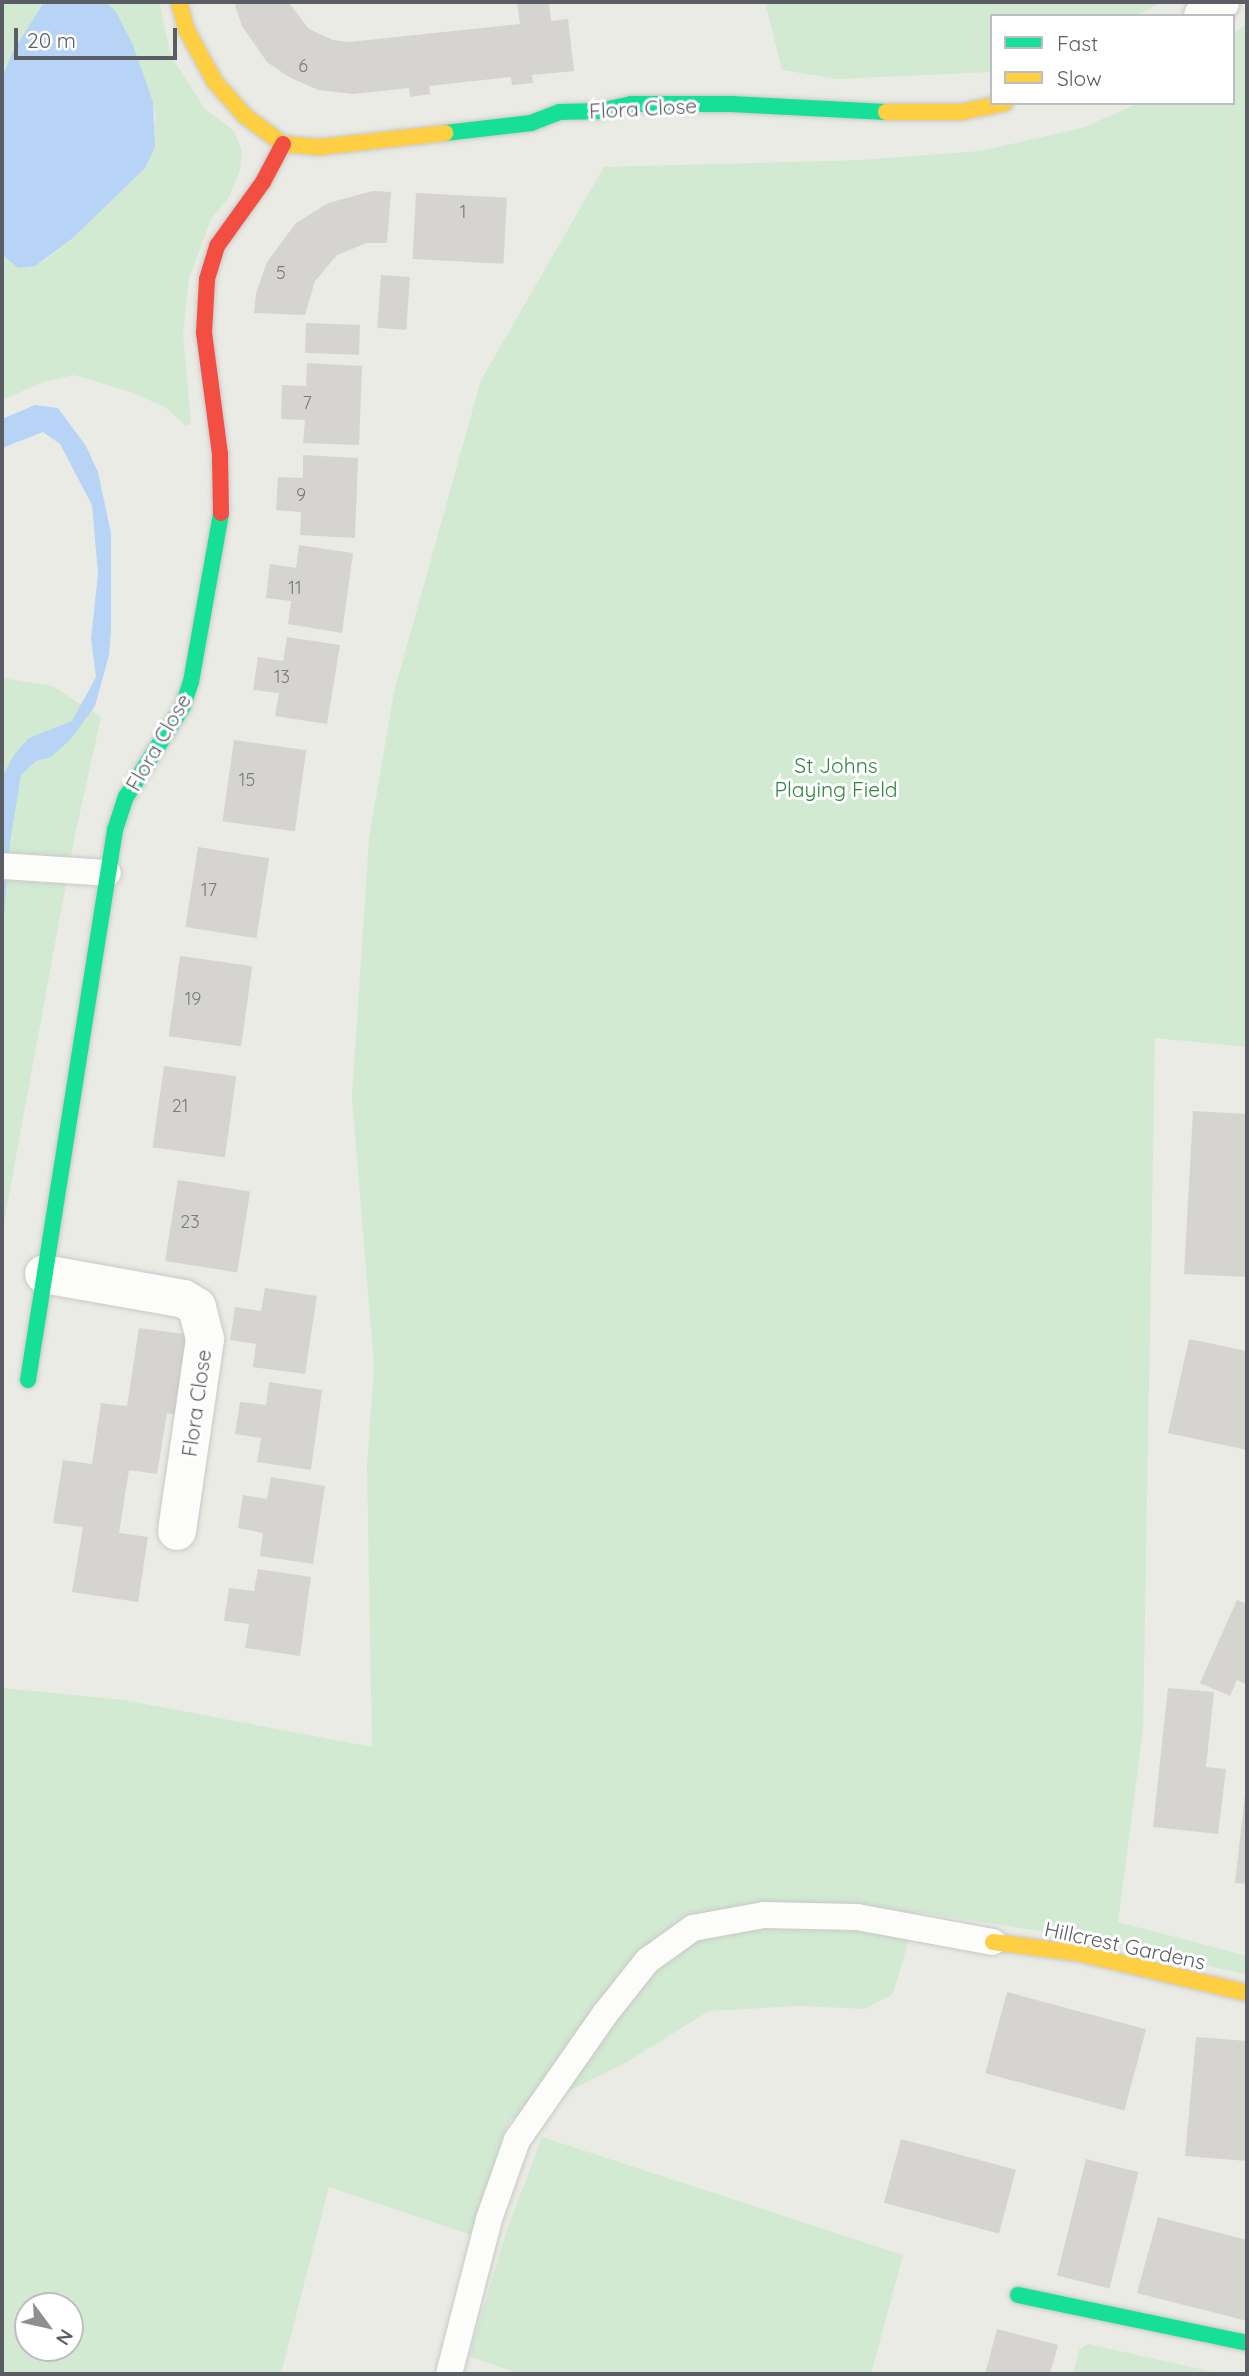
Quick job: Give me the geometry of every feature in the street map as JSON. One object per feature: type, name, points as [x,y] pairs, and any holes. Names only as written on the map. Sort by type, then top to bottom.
[{"type":"street","points":[[179,2],[186,29],[215,82],[245,116],[283,144]]},
{"type":"street","points":[[1205,14],[1220,2]]},
{"type":"street","name":"Flora Close","points":[[28,1380],[115,830],[126,797],[183,706],[191,682],[220,528],[223,496],[220,454],[204,333],[207,279],[217,246],[263,182],[283,144],[321,148],[531,123],[559,112],[598,111],[631,104],[731,104],[902,113],[961,112],[995,105]]},
{"type":"street","name":"Flora Close","points":[[44,1274],[184,1299],[197,1307],[205,1339],[177,1531]]},
{"type":"street","name":"Hillcrest Gardens","points":[[993,1942],[1078,1953],[1247,1993]]},
{"type":"street","points":[[1018,2295],[1247,2343]]},
{"type":"lane","points":[[2,866],[108,873]]},
{"type":"lane","points":[[449,2374],[489,2219],[517,2140],[605,2014],[647,1961],[692,1928],[764,1915],[858,1917],[993,1942]]},
{"type":"green space","points":[[2,2],[44,2],[13,51],[2,78]]},
{"type":"green space","points":[[106,2],[159,2],[171,56],[205,109],[234,131],[242,151],[240,170],[229,197],[211,219],[189,279],[183,332],[191,424],[186,426],[166,408],[134,393],[74,375],[43,382],[2,400],[2,255],[18,268],[44,261],[73,238],[145,168],[156,115],[153,102],[125,29]]},
{"type":"green space","points":[[765,2],[1161,2],[1140,14],[990,14],[990,72],[836,79],[782,70]]},
{"type":"green space","name":"St Johns Playing Field","points":[[1247,23],[1247,1047],[1155,1038],[1143,1730],[1118,1922],[1247,1956],[1247,1975],[1110,1942],[917,1912],[893,1994],[865,2009],[800,2006],[709,2011],[625,2063],[510,2120],[471,2235],[329,2187],[281,2374],[2,2374],[2,1688],[124,1700],[372,1747],[367,1466],[374,1367],[352,1096],[369,839],[394,692],[481,380],[604,167],[861,160],[980,151],[1082,128],[1134,105],[1235,105],[1235,32]]},
{"type":"green space","points":[[2,678],[52,686],[101,717],[74,840],[2,1233]]},
{"type":"green space","points":[[542,2137],[903,2255],[871,2374],[519,2374],[469,2356],[507,2230]]},
{"type":"green space","points":[[1088,2344],[1222,2374],[1073,2374],[1079,2350]]},
{"type":"water","points":[[44,2],[106,2],[116,12],[133,45],[153,102],[155,147],[145,168],[73,238],[35,266],[18,268],[2,255],[2,78],[13,51]]},
{"type":"water","points":[[35,405],[58,408],[86,446],[98,472],[111,533],[111,629],[109,655],[95,706],[70,740],[51,757],[36,761],[21,775],[10,842],[2,941],[3,775],[14,755],[29,738],[72,721],[96,677],[91,639],[98,574],[92,505],[60,444],[43,432],[2,448],[2,419]]},
{"type":"building","points":[[234,2],[288,2],[309,29],[333,40],[349,42],[520,24],[517,2],[549,2],[551,21],[568,19],[574,71],[532,75],[533,83],[512,85],[511,77],[429,86],[430,94],[410,97],[409,88],[353,94],[318,90],[289,77],[267,62],[242,26]]},
{"type":"building","points":[[373,191],[391,192],[387,243],[367,243],[337,255],[315,281],[305,315],[254,313],[256,293],[267,262],[296,223],[328,203]]},
{"type":"building","points":[[416,193],[507,198],[503,264],[413,259]]},
{"type":"building","points":[[381,275],[410,277],[406,330],[377,328]]},
{"type":"building","points":[[306,323],[360,325],[359,355],[305,353]]},
{"type":"building","points":[[307,363],[362,366],[359,445],[303,443],[305,420],[281,419],[282,385],[306,386]]},
{"type":"building","points":[[303,455],[358,458],[355,538],[300,535],[301,512],[276,510],[278,477],[303,478]]},
{"type":"building","points":[[299,545],[353,553],[342,633],[288,624],[291,601],[266,598],[270,564],[296,568]]},
{"type":"building","points":[[287,637],[340,645],[327,724],[275,716],[279,693],[253,690],[258,657],[283,661]]},
{"type":"building","points":[[234,740],[306,750],[295,831],[223,821]]},
{"type":"building","points":[[198,847],[269,858],[256,938],[185,927]]},
{"type":"building","points":[[180,956],[252,966],[241,1046],[169,1036]]},
{"type":"building","points":[[164,1066],[236,1076],[225,1157],[153,1147]]},
{"type":"building","points":[[1193,1111],[1247,1114],[1247,1277],[1184,1274]]},
{"type":"building","points":[[178,1180],[250,1191],[237,1272],[165,1261]]},
{"type":"building","points":[[265,1288],[317,1296],[305,1374],[253,1367],[256,1344],[230,1340],[235,1307],[261,1311]]},
{"type":"building","points":[[139,1328],[191,1335],[179,1415],[167,1413],[157,1474],[129,1470],[119,1533],[148,1537],[138,1602],[72,1592],[83,1527],[53,1523],[63,1460],[92,1464],[101,1403],[127,1406]]},
{"type":"building","points":[[1189,1339],[1247,1351],[1247,1450],[1168,1433]]},
{"type":"building","points":[[269,1382],[322,1390],[311,1470],[257,1462],[261,1438],[235,1434],[240,1402],[266,1405]]},
{"type":"building","points":[[271,1477],[325,1486],[313,1564],[260,1556],[263,1533],[238,1528],[243,1495],[267,1499]]},
{"type":"building","points":[[258,1569],[311,1577],[300,1656],[245,1648],[249,1624],[224,1621],[229,1588],[254,1591]]},
{"type":"building","points":[[1237,1600],[1247,1604],[1247,1685],[1237,1680],[1230,1696],[1200,1683]]},
{"type":"building","points":[[1168,1688],[1214,1692],[1206,1767],[1226,1769],[1218,1834],[1153,1827]]},
{"type":"building","points":[[1245,1794],[1247,1795],[1247,1884],[1235,1883]]},
{"type":"building","points":[[1007,1992],[1146,2029],[1124,2110],[985,2073]]},
{"type":"building","points":[[1196,2037],[1247,2041],[1247,2161],[1185,2156]]},
{"type":"building","points":[[901,2139],[1016,2170],[999,2234],[884,2203]]},
{"type":"building","points":[[1086,2159],[1138,2172],[1109,2288],[1057,2275]]},
{"type":"building","points":[[1158,2217],[1247,2240],[1247,2321],[1137,2293]]},
{"type":"building","points":[[997,2329],[1058,2345],[1050,2374],[985,2374]]},
{"type":"traffic: fast","points":[[445,133],[531,123],[559,112],[599,111],[631,104],[731,104],[886,112]]},
{"type":"traffic: fast","points":[[28,1380],[115,830],[126,797],[183,706],[191,682],[221,513]]},
{"type":"traffic: fast","points":[[1018,2295],[1247,2343]]},
{"type":"traffic: slow","points":[[179,2],[186,29],[215,82],[245,116],[283,144],[321,147],[445,133]]},
{"type":"traffic: slow","points":[[886,112],[961,112],[995,105]]},
{"type":"traffic: slow","points":[[993,1942],[1078,1953],[1247,1993]]},
{"type":"traffic: jam","points":[[221,513],[220,454],[204,333],[207,279],[217,246],[263,182],[283,144]]}]
